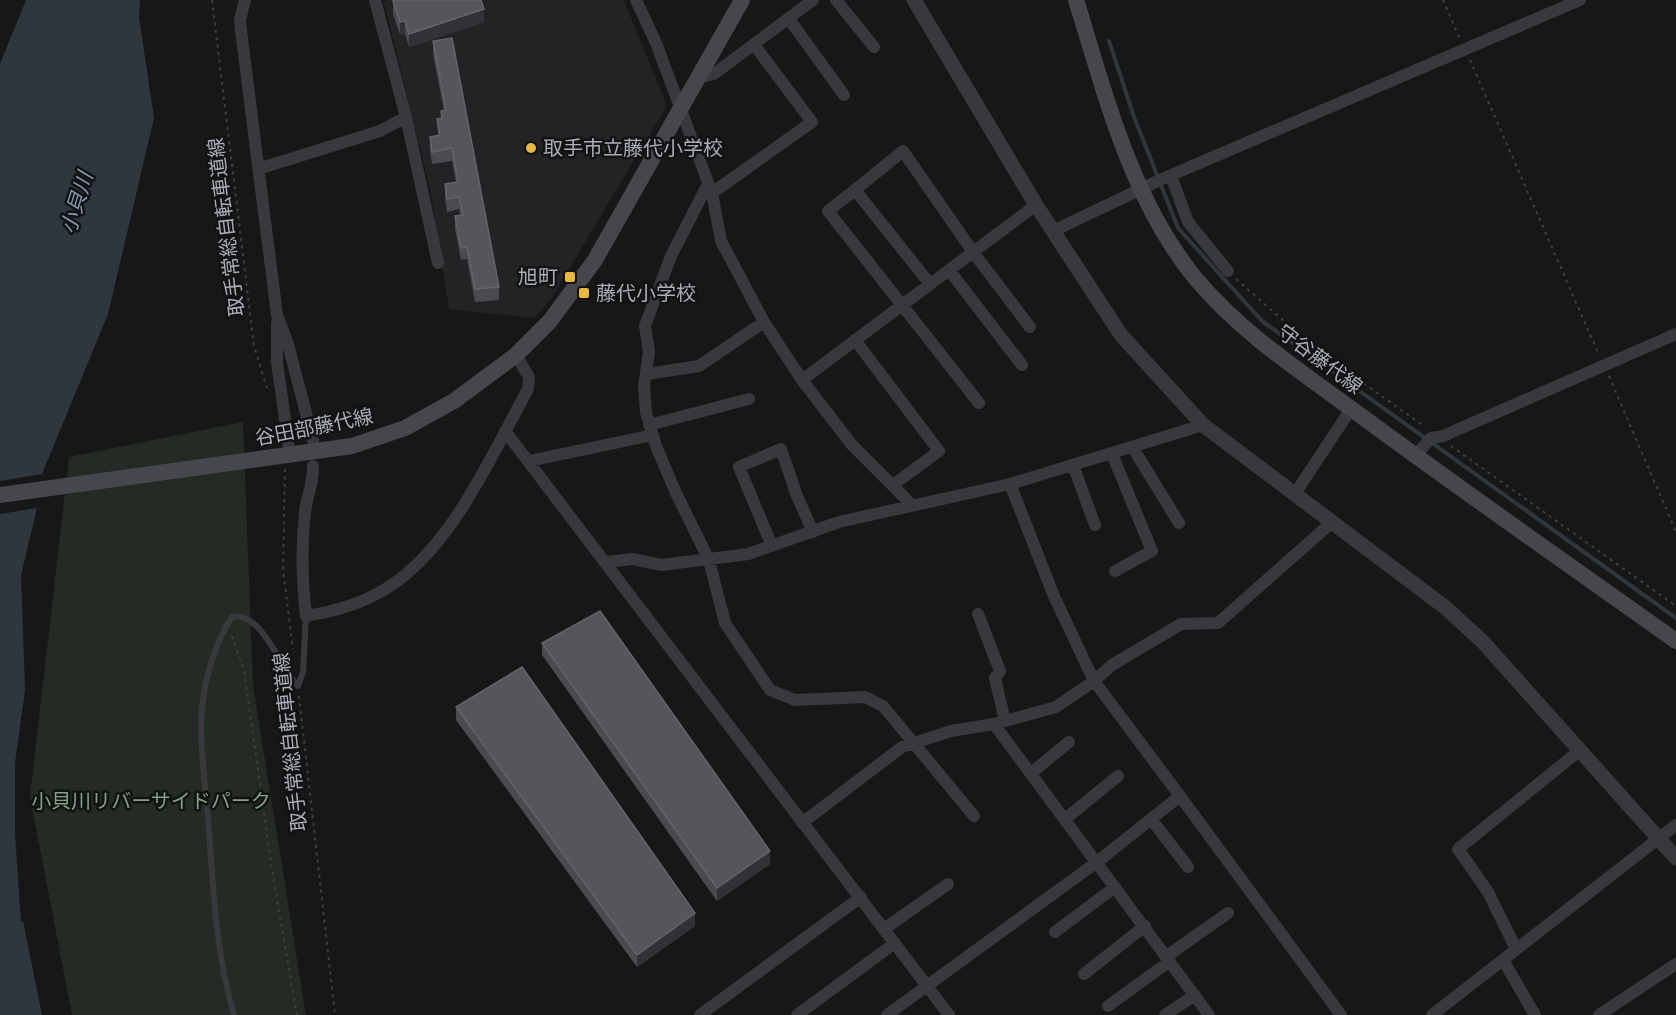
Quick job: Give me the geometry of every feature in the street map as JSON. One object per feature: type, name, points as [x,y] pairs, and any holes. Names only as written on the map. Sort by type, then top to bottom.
[{"type":"main road","name":"谷田部藤代線","points":[[0,495],[250,462],[288,461],[352,446],[405,428],[454,401],[516,356],[545,326],[582,281],[742,0]]},
{"type":"main road","name":"守谷藤代線","points":[[1076,0],[1119,138],[1142,190],[1167,236],[1196,278],[1237,323],[1416,456],[1676,641]]},
{"type":"street","points":[[246,0],[240,20],[261,168],[277,315],[277,363],[288,461]]},
{"type":"street","points":[[375,0],[406,117],[438,263]]},
{"type":"street","points":[[636,0],[657,43],[710,188],[721,241],[764,322],[801,380],[852,445],[911,504]]},
{"type":"street","points":[[698,78],[714,74],[755,46],[813,0]]},
{"type":"street","points":[[836,0],[874,47]]},
{"type":"street","points":[[914,0],[1036,205],[1121,335],[1203,425],[1330,524],[1446,608],[1476,635],[1676,858]]},
{"type":"street","points":[[1053,231],[1171,176],[1580,0]]},
{"type":"street","points":[[789,19],[844,95]]},
{"type":"street","points":[[755,46],[812,122],[710,188],[670,256],[645,326],[649,352],[644,386],[646,412],[651,430],[672,485],[709,560],[725,623],[770,690],[795,700],[865,697],[883,706],[912,744],[974,816]]},
{"type":"street","points":[[261,168],[380,131],[406,117]]},
{"type":"street","points":[[979,403],[828,211],[903,151],[973,252],[1030,327]]},
{"type":"street","points":[[1171,176],[1188,222],[1228,271]]},
{"type":"street","points":[[855,190],[930,284]]},
{"type":"street","points":[[801,380],[1036,205]]},
{"type":"street","points":[[949,270],[1022,365]]},
{"type":"street","points":[[277,315],[288,344],[313,440]]},
{"type":"street","points":[[647,374],[699,366],[764,322]]},
{"type":"street","points":[[1416,456],[1431,438],[1443,436],[1676,334]]},
{"type":"street","points":[[855,340],[939,451],[892,485]]},
{"type":"street","points":[[313,466],[313,485],[306,503],[302,538],[306,616],[358,603],[388,588],[415,567],[456,515],[505,431],[529,383],[529,377],[516,356]]},
{"type":"street","points":[[529,461],[651,430],[749,399]]},
{"type":"street","points":[[1294,495],[1351,408]]},
{"type":"street","points":[[606,562],[632,559],[662,565],[748,554],[839,522],[911,504],[1010,484],[1203,425]]},
{"type":"street","points":[[505,431],[949,1015]]},
{"type":"street","points":[[1133,448],[1179,523]]},
{"type":"street","points":[[772,546],[739,467],[781,449],[796,496],[813,532]]},
{"type":"street","points":[[1112,454],[1152,551],[1115,571]]},
{"type":"street","points":[[1073,465],[1095,525]]},
{"type":"street","points":[[1010,484],[1054,596],[1094,681],[1341,1015]]},
{"type":"street","points":[[802,822],[902,747],[951,731],[1000,723],[1056,706],[1094,681],[1112,665],[1180,624],[1218,623],[1330,524]]},
{"type":"street","points":[[978,614],[1000,671],[995,678],[1000,723],[1031,773],[1209,1015]]},
{"type":"street","points":[[1031,773],[1069,742]]},
{"type":"street","points":[[1516,949],[1488,892],[1458,849],[1579,751]]},
{"type":"street","points":[[1065,819],[1118,776]]},
{"type":"street","points":[[887,1015],[1097,862],[1180,796]]},
{"type":"street","points":[[1151,819],[1188,867]]},
{"type":"street","points":[[1432,1015],[1676,825]]},
{"type":"street","points":[[884,929],[948,884]]},
{"type":"street","points":[[1055,932],[1115,886]]},
{"type":"street","points":[[700,1015],[861,897]]},
{"type":"street","points":[[1108,1006],[1228,913]]},
{"type":"street","points":[[1084,974],[1145,926]]},
{"type":"street","points":[[797,1015],[895,943]]},
{"type":"street","points":[[1503,960],[1535,1015]]},
{"type":"street","points":[[1599,1015],[1676,964]]},
{"type":"street","points":[[1165,1015],[1195,995]]},
{"type":"lane","points":[[234,1015],[219,960],[202,709],[208,677],[226,626],[232,617],[240,615],[252,620],[288,676],[298,686],[303,672],[306,616]]},
{"type":"path","name":"取手常総自転車道線","points":[[212,0],[254,346],[269,394]]},
{"type":"path","points":[[1443,0],[1676,532]]},
{"type":"path","name":"取手常総自転車道線","points":[[288,461],[283,570],[294,651]]},
{"type":"path","points":[[226,626],[237,645],[244,670],[273,878],[297,1015]]},
{"type":"path","name":"取手常総自転車道線","points":[[298,686],[335,1015]]},
{"type":"shaded area","name":"取手市立藤代小学校","points":[[388,0],[624,0],[667,106],[552,297],[535,318],[449,309],[430,189],[384,2]]},
{"type":"green space","name":"小貝川リバーサイドパーク","points":[[243,422],[253,685],[306,1015],[72,1015],[30,797],[69,457]]},
{"type":"water","name":"小貝川","points":[[26,0],[140,0],[139,18],[154,118],[108,314],[42,474],[0,481],[0,64]]},
{"type":"water","points":[[37,508],[21,575],[25,690],[15,763],[15,835],[21,921],[23,921],[42,1015],[0,1015],[0,514]]},
{"type":"building","points":[[481,0],[484,9],[409,34],[405,21],[400,22],[393,1]]},
{"type":"building","points":[[452,38],[499,287],[475,289],[467,247],[461,248],[455,216],[463,215],[459,197],[447,199],[445,184],[458,182],[452,148],[432,152],[430,137],[440,135],[437,119],[442,118],[441,111],[446,110],[433,41]]},
{"type":"building","points":[[600,611],[770,851],[717,888],[542,643]]},
{"type":"building","points":[[522,667],[695,913],[637,955],[456,707]]},
{"type":"waterway","points":[[1109,41],[1134,117],[1178,228],[1262,321],[1676,618]]},
{"type":"place","name":"取手市立藤代小学校","points":[[531,148]]},
{"type":"place","name":"旭町","points":[[570,277]]},
{"type":"place","name":"藤代小学校","points":[[584,293]]}]
